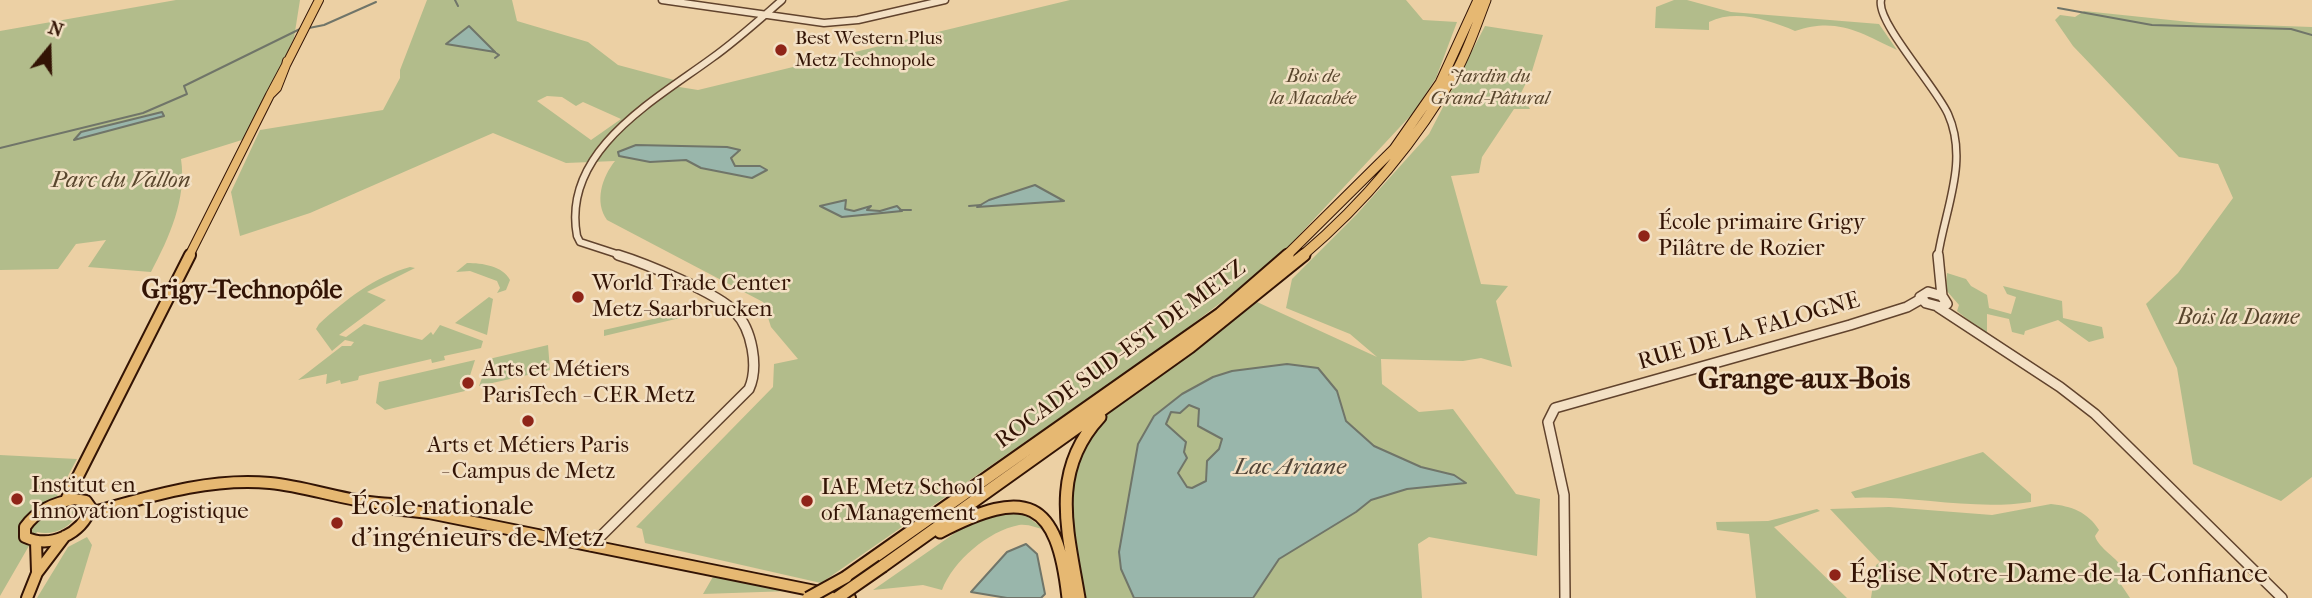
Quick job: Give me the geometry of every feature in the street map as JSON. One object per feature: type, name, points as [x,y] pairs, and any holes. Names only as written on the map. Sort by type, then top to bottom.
[{"type":"highway","points":[[1470,32],[1471,0]]},
{"type":"highway","name":"ROCADE SUD-EST DE METZ","points":[[816,598],[846,576],[879,561],[1155,372],[1254,297],[1347,214],[1410,140],[1449,86],[1470,32],[1478,0]]},
{"type":"highway","name":"ROCADE SUD-EST DE METZ","points":[[837,598],[879,561],[1220,314],[1296,250],[1337,211],[1394,149],[1440,83],[1489,0]]},
{"type":"highway","points":[[1079,598],[1064,491],[1067,465],[1091,425],[1155,372]]},
{"type":"highway","points":[[879,561],[970,515],[1006,504],[1026,506],[1042,514],[1056,531],[1068,598]]},
{"type":"highway","points":[[808,598],[846,576]]},
{"type":"main road","points":[[66,500],[318,0]]},
{"type":"main road","points":[[27,598],[37,573],[66,535],[82,524],[90,513],[197,487],[244,482],[271,483],[386,504],[394,509],[429,513],[850,598]]},
{"type":"main road","points":[[66,535],[36,542],[25,537],[28,522],[44,509],[66,500],[86,501],[90,513]]},
{"type":"main road","points":[[36,542],[37,573]]},
{"type":"street","points":[[662,0],[813,23],[839,23],[945,0]]},
{"type":"street","points":[[591,545],[688,453],[749,389],[755,378],[744,319],[733,309],[652,267],[580,242],[576,234],[578,198],[594,158],[640,110],[782,0]]},
{"type":"street","points":[[1881,0],[1882,17],[1938,99],[1956,139],[1956,168],[1939,236],[1937,281],[1946,300],[1938,306]]},
{"type":"street","name":"RUE DE LA FALOGNE","points":[[1899,310],[1921,299],[1921,295],[1928,292],[1937,281]]},
{"type":"street","points":[[1928,292],[1942,296]]},
{"type":"street","points":[[1921,299],[1938,306],[2060,387],[2113,429],[2282,598]]},
{"type":"street","name":"RUE DE LA FALOGNE","points":[[1565,598],[1564,495],[1548,428],[1549,415],[1555,408],[1899,310],[1938,306]]},
{"type":"green space","name":"Parc du Vallon","points":[[176,0],[300,0],[294,38],[245,139],[181,159],[179,203],[170,232],[151,272],[88,267],[106,240],[76,244],[58,269],[0,270],[0,31]]},
{"type":"green space","name":"Bois de la Macabée","points":[[427,0],[512,0],[517,21],[588,42],[618,65],[674,80],[667,85],[698,90],[1070,0],[1406,0],[1423,20],[1457,22],[1436,78],[1413,113],[1273,263],[1165,345],[821,583],[645,543],[642,529],[636,527],[773,387],[774,364],[798,359],[771,327],[763,302],[607,220],[601,205],[601,190],[606,174],[615,161],[566,163],[493,133],[310,213],[240,236],[231,192],[260,130],[383,110],[400,78],[400,70]],"holes":[[[547,96],[562,97],[576,106],[583,102],[621,119],[591,140],[537,101]]]},
{"type":"green space","points":[[1674,0],[1687,0],[1731,12],[1879,24],[1897,50],[1848,28],[1823,26],[1795,31],[1741,16],[1709,22],[1709,30],[1655,28],[1656,7]]},
{"type":"green space","name":"Bois la Dame","points":[[2084,11],[2199,23],[2312,27],[2312,477],[2281,501],[2193,464],[2177,368],[2146,304],[2178,273],[2233,198],[2218,164],[2179,157],[2073,46],[2055,20],[2060,15],[2075,17]]},
{"type":"green space","name":"Jardin du Grand-Pâtural","points":[[1485,26],[1543,35],[1532,71],[1521,93],[1530,109],[1514,109],[1482,157],[1479,173],[1451,176],[1481,284],[1508,286],[1496,301],[1512,367],[1481,358],[1463,361],[1381,359],[1382,384],[1419,412],[1453,409],[1516,494],[1540,499],[1537,556],[1429,537],[1418,544],[1422,598],[1079,598],[1064,491],[1077,443],[1109,410],[1161,376],[1257,302],[1377,357],[1350,334],[1286,308],[1292,279],[1357,214],[1429,134]]},
{"type":"green space","points":[[467,263],[502,271],[510,280],[506,290],[497,293],[500,288],[497,281],[470,271],[456,272]]},
{"type":"green space","points":[[410,267],[415,268],[367,292],[386,300],[339,335],[346,337],[364,324],[422,340],[431,332],[433,335],[440,325],[483,341],[481,348],[444,356],[445,360],[432,363],[431,359],[359,376],[358,380],[341,384],[340,380],[326,384],[327,374],[298,380],[342,346],[351,346],[354,342],[345,340],[332,351],[316,329],[319,324],[361,290]]},
{"type":"green space","points":[[1947,273],[1966,279],[1971,286],[1987,295],[1989,308],[2011,314],[2016,297],[2007,294],[2003,286],[2062,301],[2063,318],[2102,327],[2104,338],[2089,342],[2058,320],[2025,331],[2024,335],[2012,332],[2009,319],[1987,314],[1987,335],[1957,311],[1959,305],[1946,290]]},
{"type":"green space","points":[[489,297],[493,299],[487,335],[455,323]]},
{"type":"green space","points":[[679,313],[680,318],[604,336],[604,330]]},
{"type":"green space","points":[[548,345],[550,370],[479,386],[489,359]]},
{"type":"green space","points":[[475,360],[465,391],[385,410],[376,403],[379,382]]},
{"type":"green space","points":[[1983,452],[2031,494],[2031,502],[1986,505],[1855,498],[1851,492]]},
{"type":"green space","points":[[0,455],[77,459],[49,511],[69,506],[78,513],[71,523],[61,530],[37,532],[0,596]]},
{"type":"green space","points":[[2051,504],[2078,511],[2095,524],[2099,530],[2095,536],[2097,541],[2126,572],[2116,574],[2116,577],[2130,598],[1871,598],[1876,565],[1880,562],[1830,509],[1889,507],[1992,515]]},
{"type":"green space","points":[[1817,509],[1820,511],[1774,527],[1847,598],[1756,598],[1749,534],[1717,530],[1716,522],[1768,521]]},
{"type":"green space","points":[[1010,512],[1024,514],[1045,530],[1019,525],[995,534],[963,558],[942,590],[923,585],[873,590],[975,519]]},
{"type":"green space","points":[[87,537],[92,545],[76,598],[37,598],[68,547]]},
{"type":"green space","points":[[714,575],[790,591],[703,594]]},
{"type":"water","points":[[469,26],[495,52],[446,44]]},
{"type":"water","points":[[162,112],[164,116],[74,140],[81,132]]},
{"type":"water","points":[[636,145],[727,147],[740,150],[731,158],[735,166],[760,166],[767,170],[752,178],[701,168],[686,160],[650,162],[619,156],[618,152]]},
{"type":"water","points":[[1035,185],[1064,201],[977,207],[989,200]]},
{"type":"water","points":[[846,200],[845,209],[854,211],[871,206],[867,210],[880,211],[897,206],[902,211],[842,217],[820,206]]},
{"type":"water","name":"Lac Ariane","points":[[1287,364],[1318,368],[1337,391],[1346,421],[1374,446],[1421,467],[1454,475],[1466,483],[1407,489],[1371,500],[1279,559],[1253,598],[1134,598],[1121,569],[1119,552],[1138,444],[1154,416],[1182,394],[1213,377],[1232,371]],"holes":[[[1189,405],[1199,409],[1198,426],[1222,439],[1219,449],[1207,461],[1206,481],[1192,488],[1187,487],[1178,473],[1187,458],[1184,452],[1186,442],[1166,424],[1171,412],[1180,413]]]},
{"type":"water","points":[[1026,544],[1037,554],[1045,594],[1041,598],[1007,598],[971,592],[1007,552]]},
{"type":"waterway","points":[[455,0],[458,6]]},
{"type":"waterway","points":[[309,28],[324,25],[376,2]]},
{"type":"waterway","points":[[2058,8],[2152,25],[2291,29],[2312,35]]},
{"type":"waterway","points":[[0,148],[143,113],[187,94],[184,86],[300,29]]},
{"type":"waterway","points":[[493,51],[499,55],[495,58]]},
{"type":"waterway","points":[[969,206],[981,205]]},
{"type":"waterway","points":[[900,210],[911,210]]},
{"type":"place","name":"Best Western Plus Metz Technopole","points":[[781,50]]},
{"type":"place","name":"École primaire Grigy Pilâtre de Rozier","points":[[1644,236]]},
{"type":"place","name":"World Trade Center Metz-Saarbrucken","points":[[578,297]]},
{"type":"place","name":"Arts et Métiers ParisTech - CER Metz","points":[[468,383]]},
{"type":"place","name":"Arts et Métiers Paris - Campus de Metz","points":[[528,421]]},
{"type":"place","name":"Institut en Innovation Logistique","points":[[17,499]]},
{"type":"place","name":"IAE Metz School of Management","points":[[807,501]]},
{"type":"place","name":"École nationale d'ingénieurs de Metz","points":[[337,523]]},
{"type":"place","name":"Église Notre-Dame-de-la-Confiance","points":[[1835,575]]},
{"type":"district","name":"Grigy-Technopôle","points":[[242,292]]},
{"type":"district","name":"Grange-aux-Bois","points":[[1804,381]]}]
